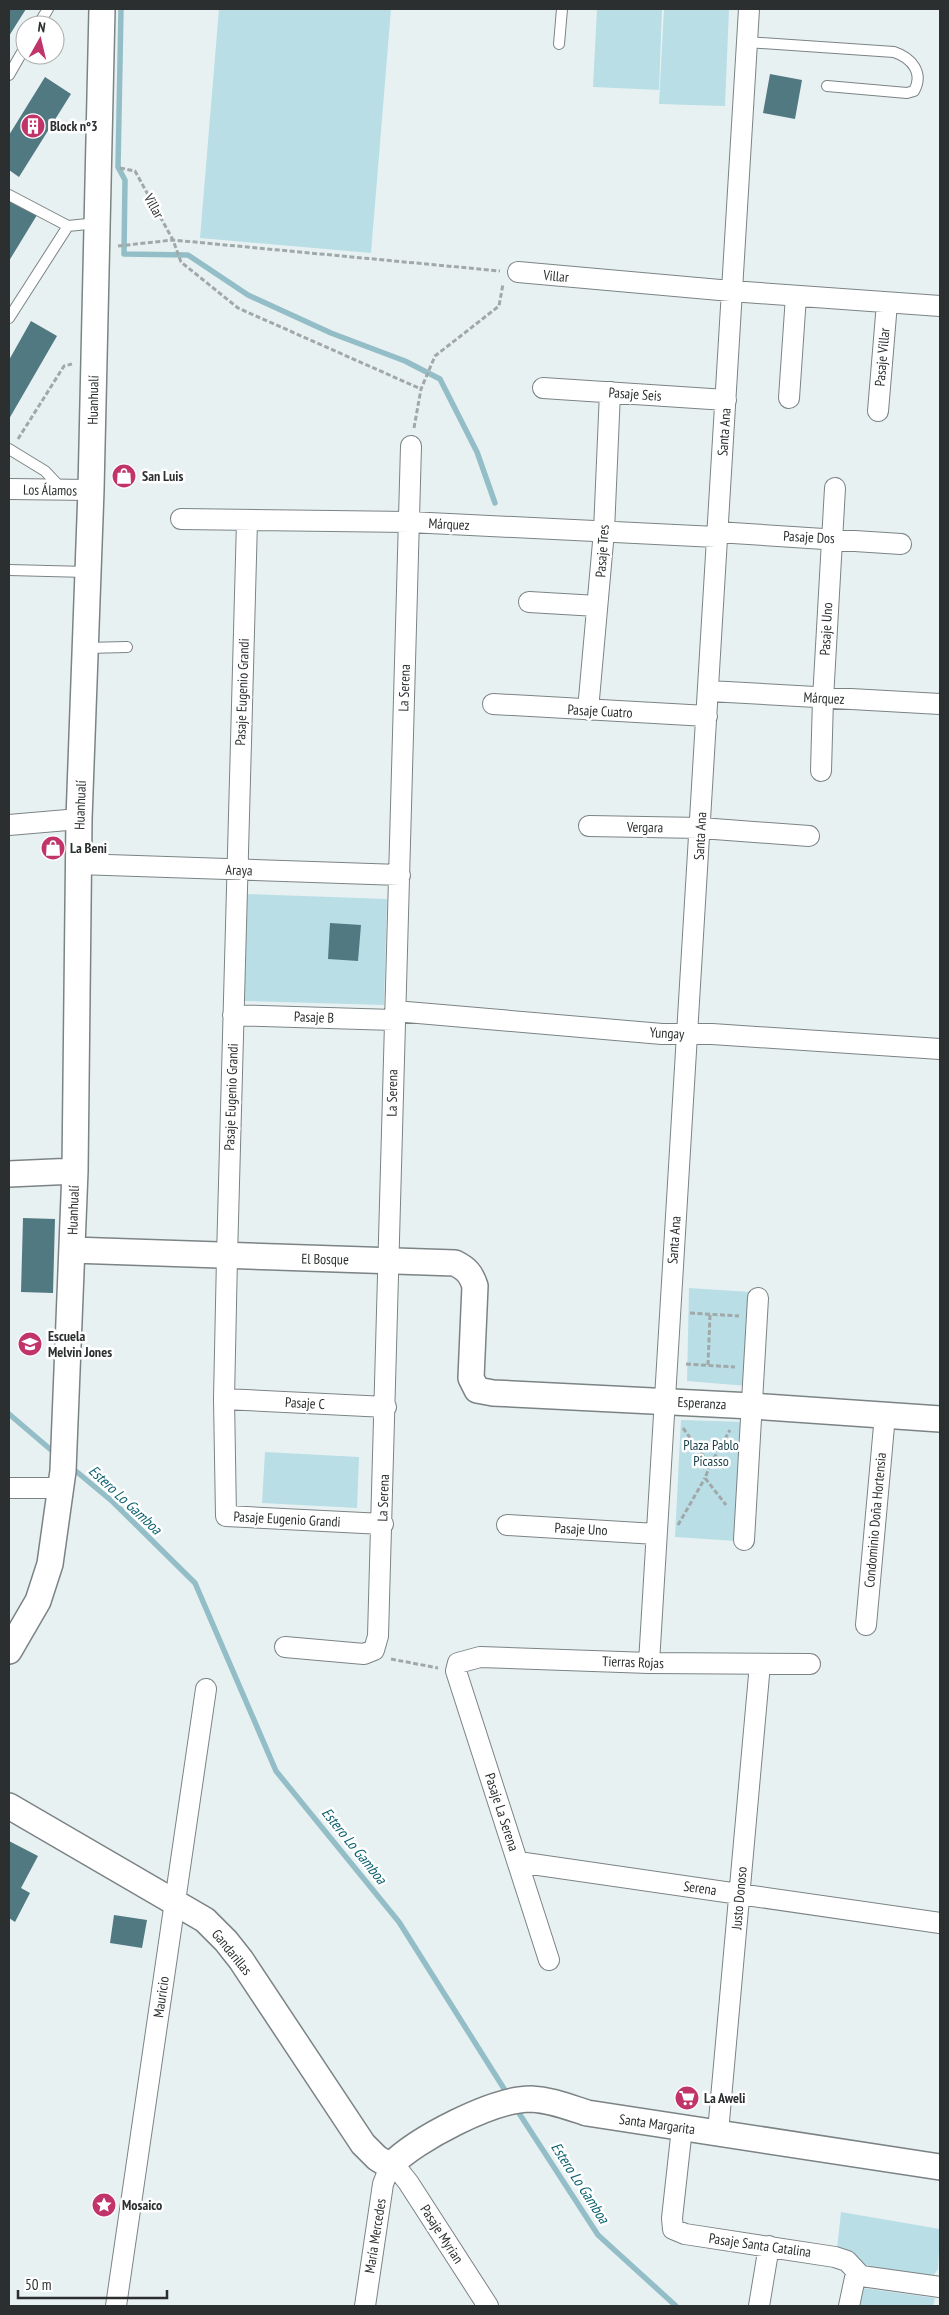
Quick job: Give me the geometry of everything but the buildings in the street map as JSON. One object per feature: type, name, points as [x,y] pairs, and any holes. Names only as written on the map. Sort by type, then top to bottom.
[{"type":"street","name":"Huanhualí","points":[[9,1651],[38,1601],[50,1564],[62,1480],[75,1171],[79,820],[91,490],[102,9]]},
{"type":"street","name":"Santa Ana","points":[[649,1663],[663,1402],[701,828],[749,9]]},
{"type":"street","name":"Villar","points":[[512,272],[731,291],[940,306]]},
{"type":"street","points":[[789,398],[796,296]]},
{"type":"street","name":"Pasaje Villar","points":[[878,411],[887,303]]},
{"type":"street","name":"Pasaje Seis","points":[[543,388],[726,400]]},
{"type":"street","name":"Pasaje Tres","points":[[588,710],[604,531],[610,392]]},
{"type":"street","name":"La Serena","points":[[374,1650],[378,1636],[383,1524],[394,1016],[400,875],[412,446]]},
{"type":"street","name":"Pasaje Uno","points":[[821,771],[822,699],[835,488]]},
{"type":"street","name":"Los Álamos","points":[[9,489],[91,490]]},
{"type":"street","name":"Márquez","points":[[181,519],[409,522],[717,535]]},
{"type":"street","name":"Pasaje Eugenio Grandi","points":[[247,521],[236,870],[227,1256],[224,1399],[226,1516],[383,1524]]},
{"type":"street","name":"Pasaje Dos","points":[[717,535],[831,538],[900,544]]},
{"type":"street","points":[[529,602],[598,606]]},
{"type":"street","name":"Márquez","points":[[709,691],[822,699],[940,704]]},
{"type":"street","name":"Pasaje Cuatro","points":[[494,704],[707,716]]},
{"type":"street","points":[[9,825],[79,820]]},
{"type":"street","name":"Vergara","points":[[589,826],[701,828],[809,836]]},
{"type":"street","name":"Araya","points":[[78,864],[400,875]]},
{"type":"street","name":"Pasaje B","points":[[233,1015],[394,1016]]},
{"type":"street","name":"Yungay","points":[[394,1016],[940,1049]]},
{"type":"street","points":[[9,1174],[75,1171]]},
{"type":"street","name":"El Bosque","points":[[72,1250],[455,1263],[466,1268],[472,1276],[475,1286],[471,1378]]},
{"type":"street","points":[[744,1534],[757,1307]]},
{"type":"street","name":"Esperanza","points":[[471,1378],[478,1390],[493,1393],[752,1406],[940,1419]]},
{"type":"street","name":"Pasaje C","points":[[224,1399],[386,1407]]},
{"type":"street","name":"Condominio Doña Hortensia","points":[[866,1625],[885,1415]]},
{"type":"street","points":[[9,1488],[62,1480]]},
{"type":"street","name":"Pasaje Uno","points":[[506,1525],[656,1534]]},
{"type":"street","points":[[286,1647],[364,1654],[374,1650]]},
{"type":"street","name":"Tierras Rojas","points":[[457,1667],[480,1657],[649,1663],[810,1664]]},
{"type":"street","name":"Justo Donoso","points":[[718,2132],[760,1664]]},
{"type":"street","name":"Pasaje La Serena","points":[[457,1667],[549,1960]]},
{"type":"street","name":"Mauricio","points":[[116,2306],[206,1689]]},
{"type":"street","name":"Gandarillas","points":[[9,1806],[205,1920],[226,1941],[363,2144],[377,2158],[390,2166]]},
{"type":"street","name":"Serena","points":[[518,1862],[940,1923]]},
{"type":"street","name":"Santa Margarita","points":[[390,2166],[414,2145],[497,2105],[515,2100],[554,2102],[587,2113],[682,2128],[940,2163]]},
{"type":"street","name":"Pasaje Santa Catalina","points":[[682,2128],[672,2218],[674,2229],[685,2234],[836,2257],[847,2262],[861,2276],[940,2287]]},
{"type":"street","name":"María Mercedes","points":[[365,2306],[383,2184],[390,2166]]},
{"type":"street","name":"Pasaje Myrian","points":[[390,2166],[400,2172],[408,2182],[488,2306]]},
{"type":"street","points":[[759,2306],[769,2246]]},
{"type":"street","points":[[850,2306],[856,2273]]},
{"type":"lane","points":[[559,44],[562,9]]},
{"type":"lane","points":[[747,42],[894,52],[906,56],[914,65],[918,76],[918,85],[914,91],[907,93],[827,86]]},
{"type":"lane","points":[[9,195],[68,226],[97,223]]},
{"type":"lane","points":[[9,318],[68,226]]},
{"type":"lane","points":[[10,450],[45,471],[63,490]]},
{"type":"lane","points":[[9,570],[88,572]]},
{"type":"lane","points":[[86,648],[127,648]]},
{"type":"path","name":"Villar","points":[[136,172],[173,240],[182,262],[238,308],[420,389]]},
{"type":"path","points":[[135,244],[173,240],[512,272],[499,306],[435,356],[420,389],[412,446]]},
{"type":"path","points":[[10,450],[64,366],[94,358]]},
{"type":"path","points":[[669,1312],[710,1314],[757,1307]]},
{"type":"path","points":[[708,1365],[710,1314]]},
{"type":"path","points":[[666,1363],[754,1368]]},
{"type":"path","points":[[656,1534],[673,1534],[705,1478],[710,1465],[663,1402]]},
{"type":"path","points":[[705,1478],[744,1534]]},
{"type":"path","points":[[374,1650],[394,1660],[457,1667]]},
{"type":"green space","points":[[219,9],[391,9],[371,253],[200,238]]},
{"type":"green space","points":[[597,9],[662,9],[659,90],[593,87]]},
{"type":"green space","points":[[664,9],[729,9],[725,106],[659,104]]},
{"type":"green space","points":[[247,894],[387,899],[384,1005],[244,1001]]},
{"type":"green space","points":[[689,1288],[751,1292],[747,1386],[687,1381]]},
{"type":"green space","name":"Plaza Pablo Picasso","points":[[681,1420],[746,1422],[736,1541],[675,1537]]},
{"type":"green space","points":[[265,1452],[359,1457],[357,1508],[262,1503]]},
{"type":"green space","points":[[841,2212],[940,2229],[938,2269],[933,2276],[862,2268],[851,2252],[837,2249]]},
{"type":"green space","points":[[862,2288],[935,2298],[933,2306],[857,2306]]},
{"type":"waterway","points":[[121,9],[118,167],[125,180],[124,254],[188,255],[248,295],[331,333],[405,361],[440,379],[477,452],[495,503]]},
{"type":"waterway","name":"Estero Lo Gamboa","points":[[9,1414],[57,1455]]},
{"type":"waterway","name":"Estero Lo Gamboa","points":[[71,1467],[113,1502],[195,1583],[276,1771],[399,1922],[508,2095]]},
{"type":"waterway","name":"Estero Lo Gamboa","points":[[515,2107],[598,2235],[676,2306]]},
{"type":"place","name":"Block n°3","points":[[33,126]]},
{"type":"place","name":"San Luis","points":[[124,476]]},
{"type":"place","name":"La Beni","points":[[53,848]]},
{"type":"place","name":"Escuela Melvin Jones","points":[[30,1344]]},
{"type":"place","name":"La Aweli","points":[[687,2098]]},
{"type":"place","name":"Mosaico","points":[[104,2205]]}]
